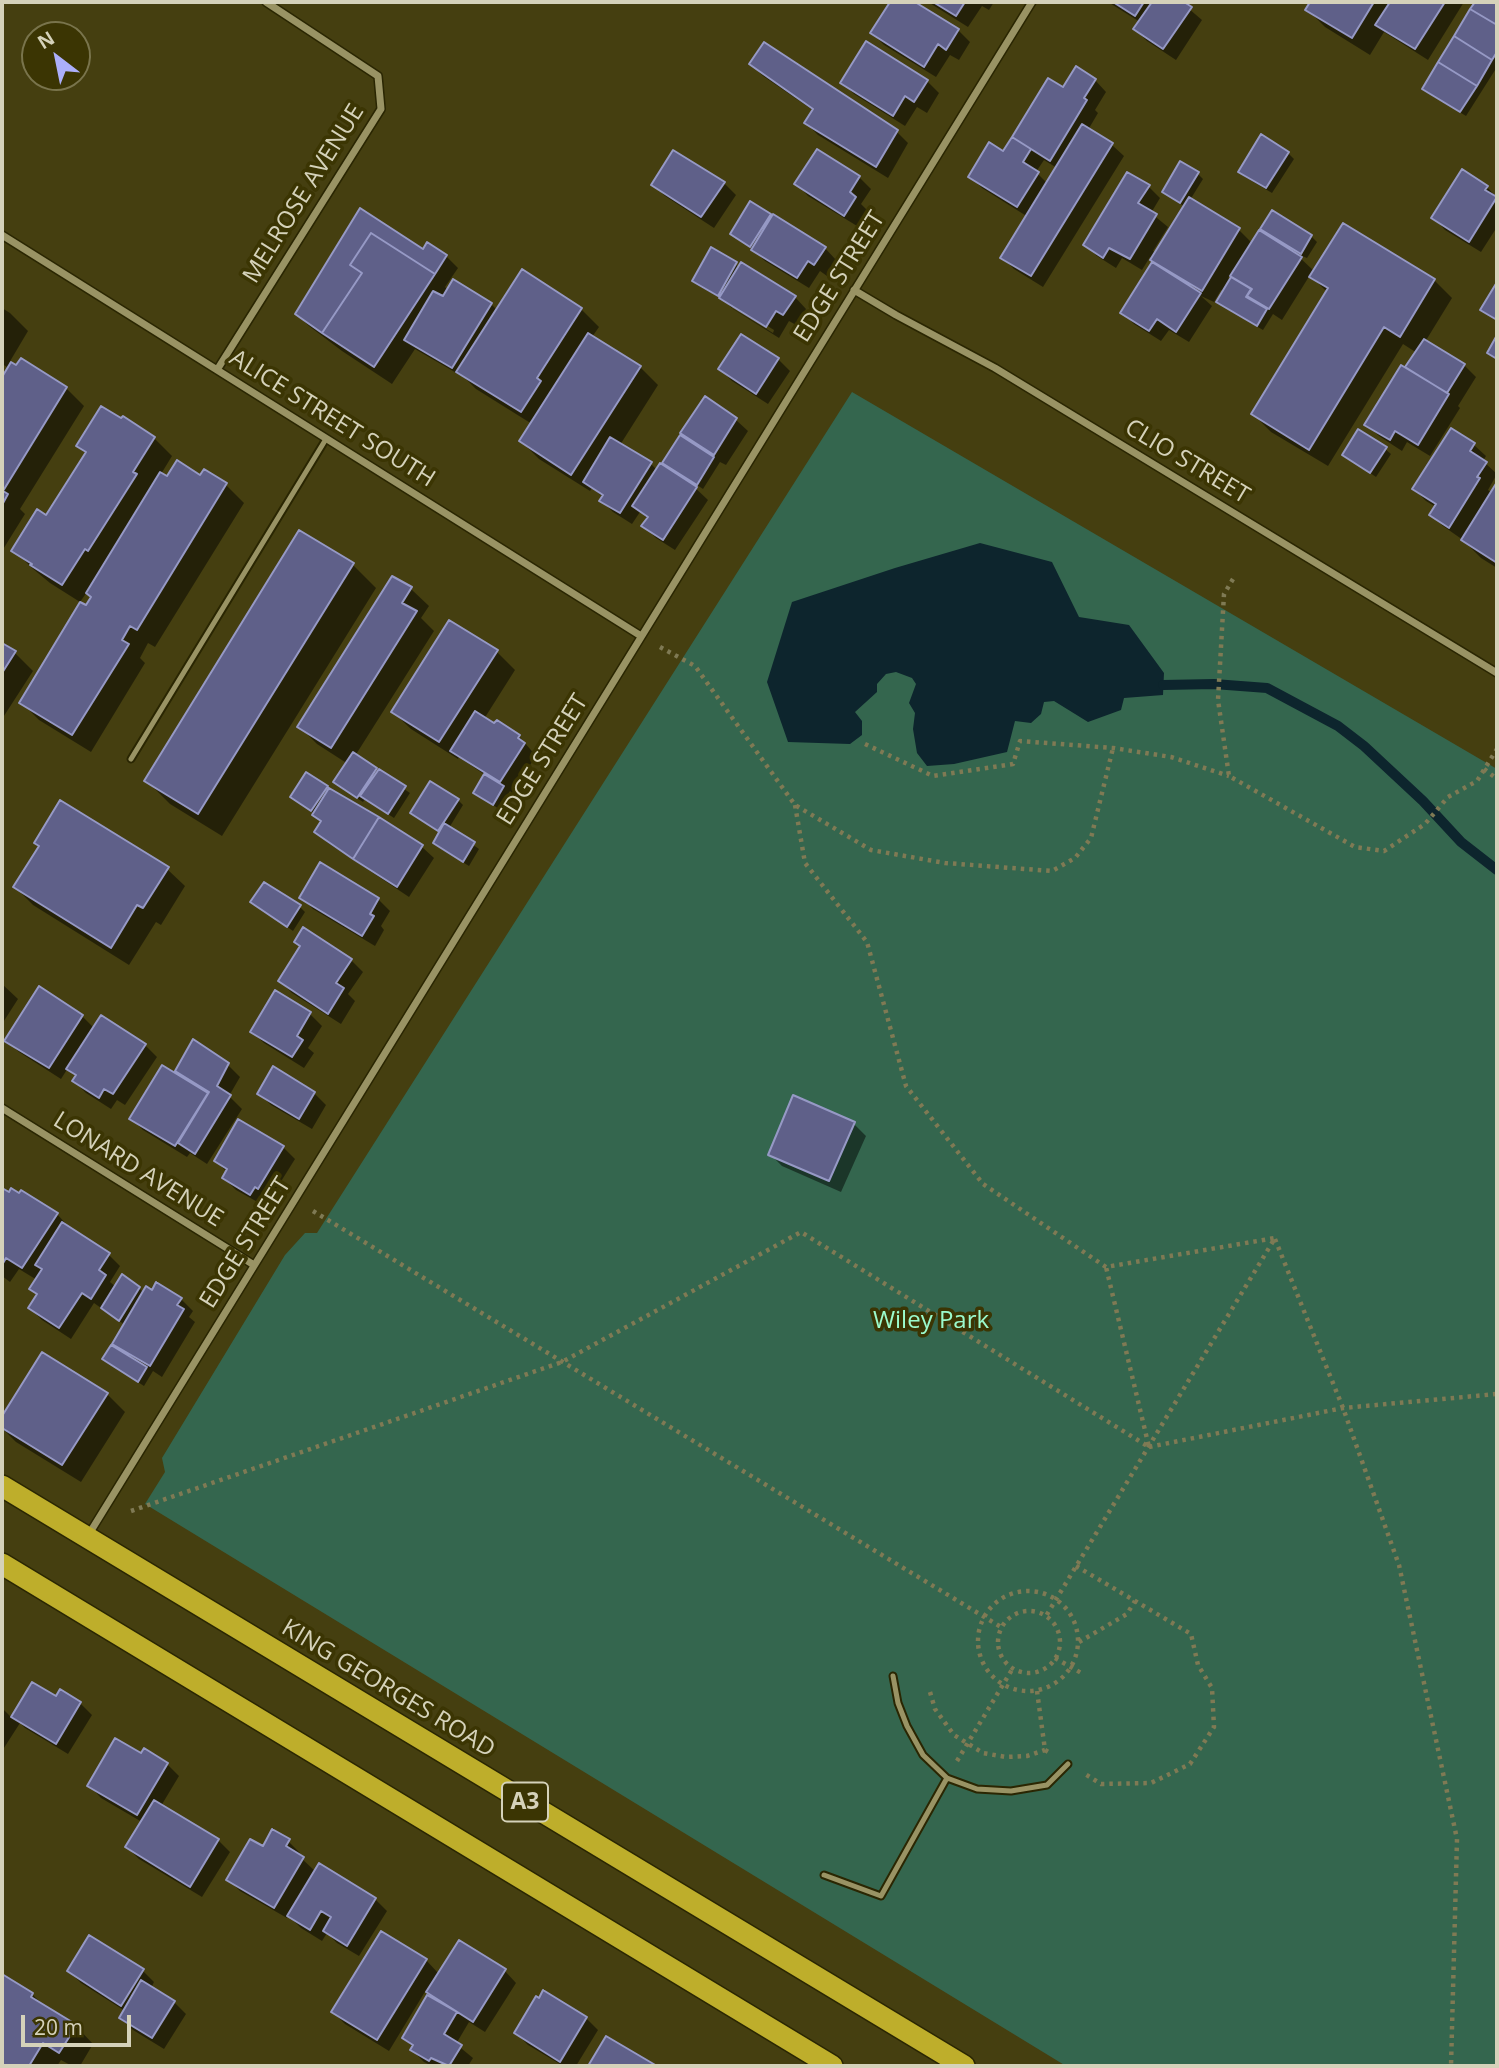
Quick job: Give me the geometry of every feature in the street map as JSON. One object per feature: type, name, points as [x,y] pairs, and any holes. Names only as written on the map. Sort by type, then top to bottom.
[{"type":"highway","name":"KING GEORGES ROAD","points":[[2,1486],[964,2066]]},
{"type":"highway","points":[[2,1564],[832,2066]]},
{"type":"street","name":"MELROSE AVENUE","points":[[217,370],[381,109],[377,76],[266,2]]},
{"type":"street","name":"EDGE STREET","points":[[87,1538],[1032,2]]},
{"type":"street","name":"ALICE STREET SOUTH","points":[[2,235],[641,636]]},
{"type":"street","name":"CLIO STREET","points":[[854,290],[995,368],[1497,673]]},
{"type":"street","name":"LONARD AVENUE","points":[[2,1108],[254,1265]]},
{"type":"lane","points":[[131,759],[326,439]]},
{"type":"lane","points":[[892,1676],[906,1726],[923,1755],[947,1778],[977,1789],[1012,1791],[1047,1785],[1068,1764]]},
{"type":"lane","points":[[824,1875],[881,1896],[947,1778]]},
{"type":"path","points":[[1229,776],[1218,700],[1224,594],[1233,579]]},
{"type":"path","points":[[641,636],[695,666],[795,805],[871,850],[945,863],[1052,871],[1075,858],[1091,838],[1113,748]]},
{"type":"path","points":[[865,744],[933,776],[1013,764],[1020,741],[1113,748],[1171,757],[1229,776],[1355,847],[1384,851],[1425,824],[1448,797],[1477,780],[1497,749]]},
{"type":"path","points":[[1484,769],[1497,779]]},
{"type":"path","points":[[795,805],[805,863],[867,942],[906,1086],[983,1184],[1106,1267],[1149,1447]]},
{"type":"path","points":[[295,1200],[1001,1627]]},
{"type":"path","points":[[127,1512],[562,1362],[802,1232],[1149,1447],[1343,1408],[1497,1394]]},
{"type":"path","points":[[1106,1267],[1275,1238]]},
{"type":"path","points":[[1275,1238],[1343,1408],[1399,1565],[1457,1839],[1451,2066]]},
{"type":"path","points":[[1046,1616],[1275,1238]]},
{"type":"path","points":[[930,1692],[935,1709],[954,1735],[983,1753],[1006,1757],[1027,1756],[1045,1750],[1101,1784],[1151,1783],[1190,1764],[1214,1727],[1212,1688],[1198,1665],[1191,1634],[1076,1566]]},
{"type":"path","points":[[1023,1591],[1040,1592],[1056,1599],[1068,1609],[1076,1625],[1079,1642],[1076,1659],[1067,1674],[1053,1686],[1020,1692],[992,1678],[978,1649],[978,1633],[993,1604],[1023,1591]]},
{"type":"path","points":[[1079,1642],[1127,1614],[1135,1601]]},
{"type":"path","points":[[1027,1611],[1046,1616],[1059,1633],[1060,1643],[1055,1658],[1045,1669],[1036,1673],[1026,1673],[1013,1668],[1001,1657],[998,1647],[1001,1627],[1008,1619],[1027,1611]]},
{"type":"path","points":[[1055,1658],[1083,1674]]},
{"type":"path","points":[[947,1778],[1013,1668]]},
{"type":"path","points":[[1037,1691],[1045,1750]]},
{"type":"green space","name":"Wiley Park","points":[[852,392],[1497,769],[1497,2066],[1066,2066],[145,1504],[165,1472],[162,1458],[285,1255],[305,1233],[317,1233]]},
{"type":"water","points":[[980,543],[1052,562],[1079,617],[1129,625],[1164,673],[1163,695],[1124,698],[1121,710],[1088,722],[1054,701],[1044,702],[1041,714],[1031,723],[1015,721],[1007,752],[954,764],[927,766],[917,753],[913,729],[915,713],[909,703],[916,684],[912,678],[896,672],[886,674],[877,684],[877,692],[855,712],[862,721],[862,735],[850,744],[788,742],[767,682],[792,602]]},
{"type":"building","points":[[890,2],[915,2],[959,29],[946,50],[938,44],[924,67],[870,33]]},
{"type":"building","points":[[933,2],[965,2],[956,16]]},
{"type":"building","points":[[1113,2],[1144,2],[1135,16]]},
{"type":"building","points":[[1152,2],[1184,2],[1192,7],[1163,49],[1133,29]]},
{"type":"building","points":[[1310,2],[1374,2],[1352,38],[1305,10]]},
{"type":"building","points":[[1390,2],[1445,2],[1415,49],[1375,25]]},
{"type":"building","points":[[1475,2],[1497,2],[1497,25],[1470,9]]},
{"type":"building","points":[[1470,9],[1497,25],[1497,52],[1492,60],[1454,36]]},
{"type":"building","points":[[1454,36],[1492,60],[1477,86],[1438,62]]},
{"type":"building","points":[[866,41],[928,80],[914,102],[905,96],[893,116],[840,83]]},
{"type":"building","points":[[764,42],[898,130],[876,167],[804,123],[813,109],[749,64]]},
{"type":"building","points":[[1438,62],[1477,86],[1460,112],[1422,89]]},
{"type":"building","points":[[1076,66],[1096,79],[1084,98],[1087,100],[1050,161],[1012,137],[1048,78],[1063,87]]},
{"type":"building","points":[[1082,124],[1113,143],[1031,276],[1000,258]]},
{"type":"building","points":[[1261,134],[1289,152],[1266,188],[1238,172]]},
{"type":"building","points":[[1012,137],[1031,149],[1023,162],[1039,172],[1017,207],[968,177],[989,142],[1003,151]]},
{"type":"building","points":[[817,149],[860,176],[850,192],[856,197],[844,216],[794,184]]},
{"type":"building","points":[[673,150],[725,182],[701,217],[651,185]]},
{"type":"building","points":[[1180,161],[1199,172],[1180,203],[1162,192]]},
{"type":"building","points":[[1462,169],[1488,186],[1485,190],[1497,197],[1469,242],[1431,218]]},
{"type":"building","points":[[1127,172],[1150,185],[1138,203],[1157,214],[1130,259],[1109,248],[1103,258],[1083,245]]},
{"type":"building","points":[[1189,197],[1240,228],[1202,291],[1150,260]]},
{"type":"building","points":[[750,201],[771,214],[750,247],[730,234]]},
{"type":"building","points":[[360,208],[423,249],[427,242],[447,255],[435,274],[371,233],[350,265],[362,273],[322,333],[295,314]]},
{"type":"building","points":[[1272,210],[1312,235],[1301,254],[1260,229]]},
{"type":"building","points":[[773,214],[826,247],[814,265],[808,261],[797,278],[751,250]]},
{"type":"building","points":[[1343,223],[1435,279],[1400,337],[1384,327],[1309,450],[1251,414],[1328,288],[1309,277]]},
{"type":"building","points":[[1259,230],[1302,257],[1269,309],[1247,296],[1252,289],[1230,276]]},
{"type":"building","points":[[371,233],[435,274],[374,367],[322,333],[362,273],[350,265]]},
{"type":"building","points":[[711,247],[737,262],[718,296],[692,281]]},
{"type":"building","points":[[741,262],[796,296],[783,315],[776,311],[766,327],[719,298]]},
{"type":"building","points":[[1152,262],[1201,293],[1176,332],[1157,319],[1149,331],[1120,313]]},
{"type":"building","points":[[522,269],[582,308],[537,378],[541,381],[521,412],[456,372]]},
{"type":"building","points":[[1231,277],[1251,289],[1246,297],[1267,309],[1257,326],[1216,302]]},
{"type":"building","points":[[453,279],[492,303],[452,368],[404,340],[433,291],[443,296]]},
{"type":"building","points":[[1497,282],[1497,320],[1480,310]]},
{"type":"building","points":[[588,333],[641,366],[571,475],[519,441]]},
{"type":"building","points":[[741,334],[779,358],[756,394],[718,369]]},
{"type":"building","points":[[1497,335],[1497,359],[1487,353]]},
{"type":"building","points":[[1424,339],[1465,364],[1447,393],[1405,367]]},
{"type":"building","points":[[21,358],[67,387],[3,491],[8,494],[2,505],[2,377],[11,362],[16,365]]},
{"type":"building","points":[[1401,365],[1449,394],[1418,445],[1395,431],[1390,440],[1364,425]]},
{"type":"building","points":[[705,396],[737,418],[714,455],[680,433]]},
{"type":"building","points":[[101,406],[121,418],[123,416],[155,437],[133,472],[137,474],[88,551],[85,549],[62,585],[11,551],[37,509],[46,515],[86,452],[76,446]]},
{"type":"building","points":[[1451,428],[1475,443],[1470,451],[1487,462],[1449,528],[1429,515],[1436,504],[1412,489]]},
{"type":"building","points":[[1358,429],[1387,447],[1370,473],[1342,455]]},
{"type":"building","points":[[680,435],[714,457],[697,485],[662,463]]},
{"type":"building","points":[[610,437],[652,462],[620,513],[599,501],[603,495],[583,482]]},
{"type":"building","points":[[177,460],[200,475],[204,469],[227,483],[137,630],[130,626],[122,640],[129,644],[72,735],[19,703],[80,602],[86,605],[91,597],[86,593],[160,472],[167,476]]},
{"type":"building","points":[[660,463],[697,487],[663,540],[641,526],[648,517],[632,506]]},
{"type":"building","points":[[1497,482],[1497,563],[1461,540]]},
{"type":"building","points":[[299,530],[354,563],[198,814],[144,781]]},
{"type":"building","points":[[392,576],[412,587],[402,603],[417,611],[331,748],[297,727]]},
{"type":"building","points":[[449,620],[498,650],[439,742],[391,712]]},
{"type":"building","points":[[2,643],[16,651],[2,673]]},
{"type":"building","points":[[475,711],[494,723],[497,720],[520,735],[518,738],[525,743],[500,782],[450,751]]},
{"type":"building","points":[[353,752],[377,768],[357,798],[333,782]]},
{"type":"building","points":[[379,769],[406,786],[388,814],[360,796]]},
{"type":"building","points":[[306,772],[328,786],[311,811],[290,797]]},
{"type":"building","points":[[484,774],[504,786],[493,805],[473,793]]},
{"type":"building","points":[[430,781],[459,799],[438,831],[410,813]]},
{"type":"building","points":[[329,788],[379,817],[353,859],[314,832],[321,821],[312,815]]},
{"type":"building","points":[[60,800],[169,867],[143,908],[137,905],[111,948],[13,887],[39,846],[34,843]]},
{"type":"building","points":[[379,817],[423,845],[397,887],[353,859]]},
{"type":"building","points":[[444,823],[475,842],[463,862],[433,843]]},
{"type":"building","points":[[320,862],[379,898],[370,914],[374,916],[362,936],[299,898]]},
{"type":"building","points":[[264,882],[301,905],[287,927],[250,902]]},
{"type":"building","points":[[303,927],[352,959],[336,983],[344,988],[328,1014],[278,981],[300,946],[294,942]]},
{"type":"building","points":[[39,986],[83,1015],[49,1068],[4,1041]]},
{"type":"building","points":[[275,990],[311,1012],[297,1036],[303,1040],[292,1057],[250,1032]]},
{"type":"building","points":[[101,1015],[146,1044],[113,1094],[104,1089],[99,1098],[72,1081],[76,1075],[66,1069]]},
{"type":"building","points":[[193,1039],[229,1063],[217,1086],[231,1095],[195,1154],[178,1143],[209,1092],[175,1071]]},
{"type":"building","points":[[162,1065],[208,1093],[175,1146],[129,1119]]},
{"type":"building","points":[[273,1066],[315,1092],[299,1119],[257,1094]]},
{"type":"building","points":[[793,1095],[855,1122],[829,1181],[768,1155]]},
{"type":"building","points":[[238,1119],[284,1146],[258,1189],[255,1187],[250,1195],[222,1178],[227,1169],[214,1161]]},
{"type":"building","points":[[2,1188],[9,1192],[11,1188],[19,1193],[21,1190],[58,1213],[22,1268],[6,1258],[2,1265]]},
{"type":"building","points":[[62,1222],[110,1253],[99,1270],[106,1275],[91,1299],[82,1293],[59,1328],[28,1308],[37,1294],[29,1289],[42,1269],[35,1265]]},
{"type":"building","points":[[122,1274],[140,1287],[119,1321],[101,1308]]},
{"type":"building","points":[[156,1282],[182,1298],[177,1305],[184,1309],[150,1366],[112,1344],[146,1286],[152,1290]]},
{"type":"building","points":[[111,1345],[147,1367],[138,1382],[102,1359]]},
{"type":"building","points":[[42,1352],[108,1393],[62,1465],[2,1428],[2,1416]]},
{"type":"building","points":[[32,1682],[56,1696],[60,1689],[81,1702],[56,1744],[11,1717]]},
{"type":"building","points":[[115,1738],[141,1753],[144,1748],[168,1763],[137,1815],[87,1786]]},
{"type":"building","points":[[154,1800],[219,1839],[190,1887],[125,1847]]},
{"type":"building","points":[[272,1829],[290,1839],[286,1846],[304,1857],[274,1908],[226,1880],[250,1839],[263,1846]]},
{"type":"building","points":[[319,1863],[376,1898],[347,1946],[323,1931],[331,1917],[321,1911],[310,1930],[287,1916]]},
{"type":"building","points":[[381,1931],[427,1959],[377,2040],[331,2012]]},
{"type":"building","points":[[89,1935],[144,1969],[121,2006],[67,1971]]},
{"type":"building","points":[[459,1940],[506,1969],[473,2022],[426,1992]]},
{"type":"building","points":[[2,1974],[33,1993],[31,1997],[77,2025],[59,2053],[43,2043],[29,2066],[2,2066]]},
{"type":"building","points":[[141,1980],[175,2001],[152,2038],[119,2018]]},
{"type":"building","points":[[543,1990],[587,2017],[560,2062],[514,2033],[536,1996],[539,1998]]},
{"type":"building","points":[[427,1995],[457,2012],[444,2034],[462,2045],[449,2066],[431,2058],[429,2061],[410,2050],[413,2045],[402,2038]]},
{"type":"building","points":[[606,2036],[657,2066],[588,2066]]},
{"type":"waterway","points":[[1163,685],[1214,684],[1267,688],[1338,726],[1364,746],[1423,801],[1461,842],[1497,870]]}]
